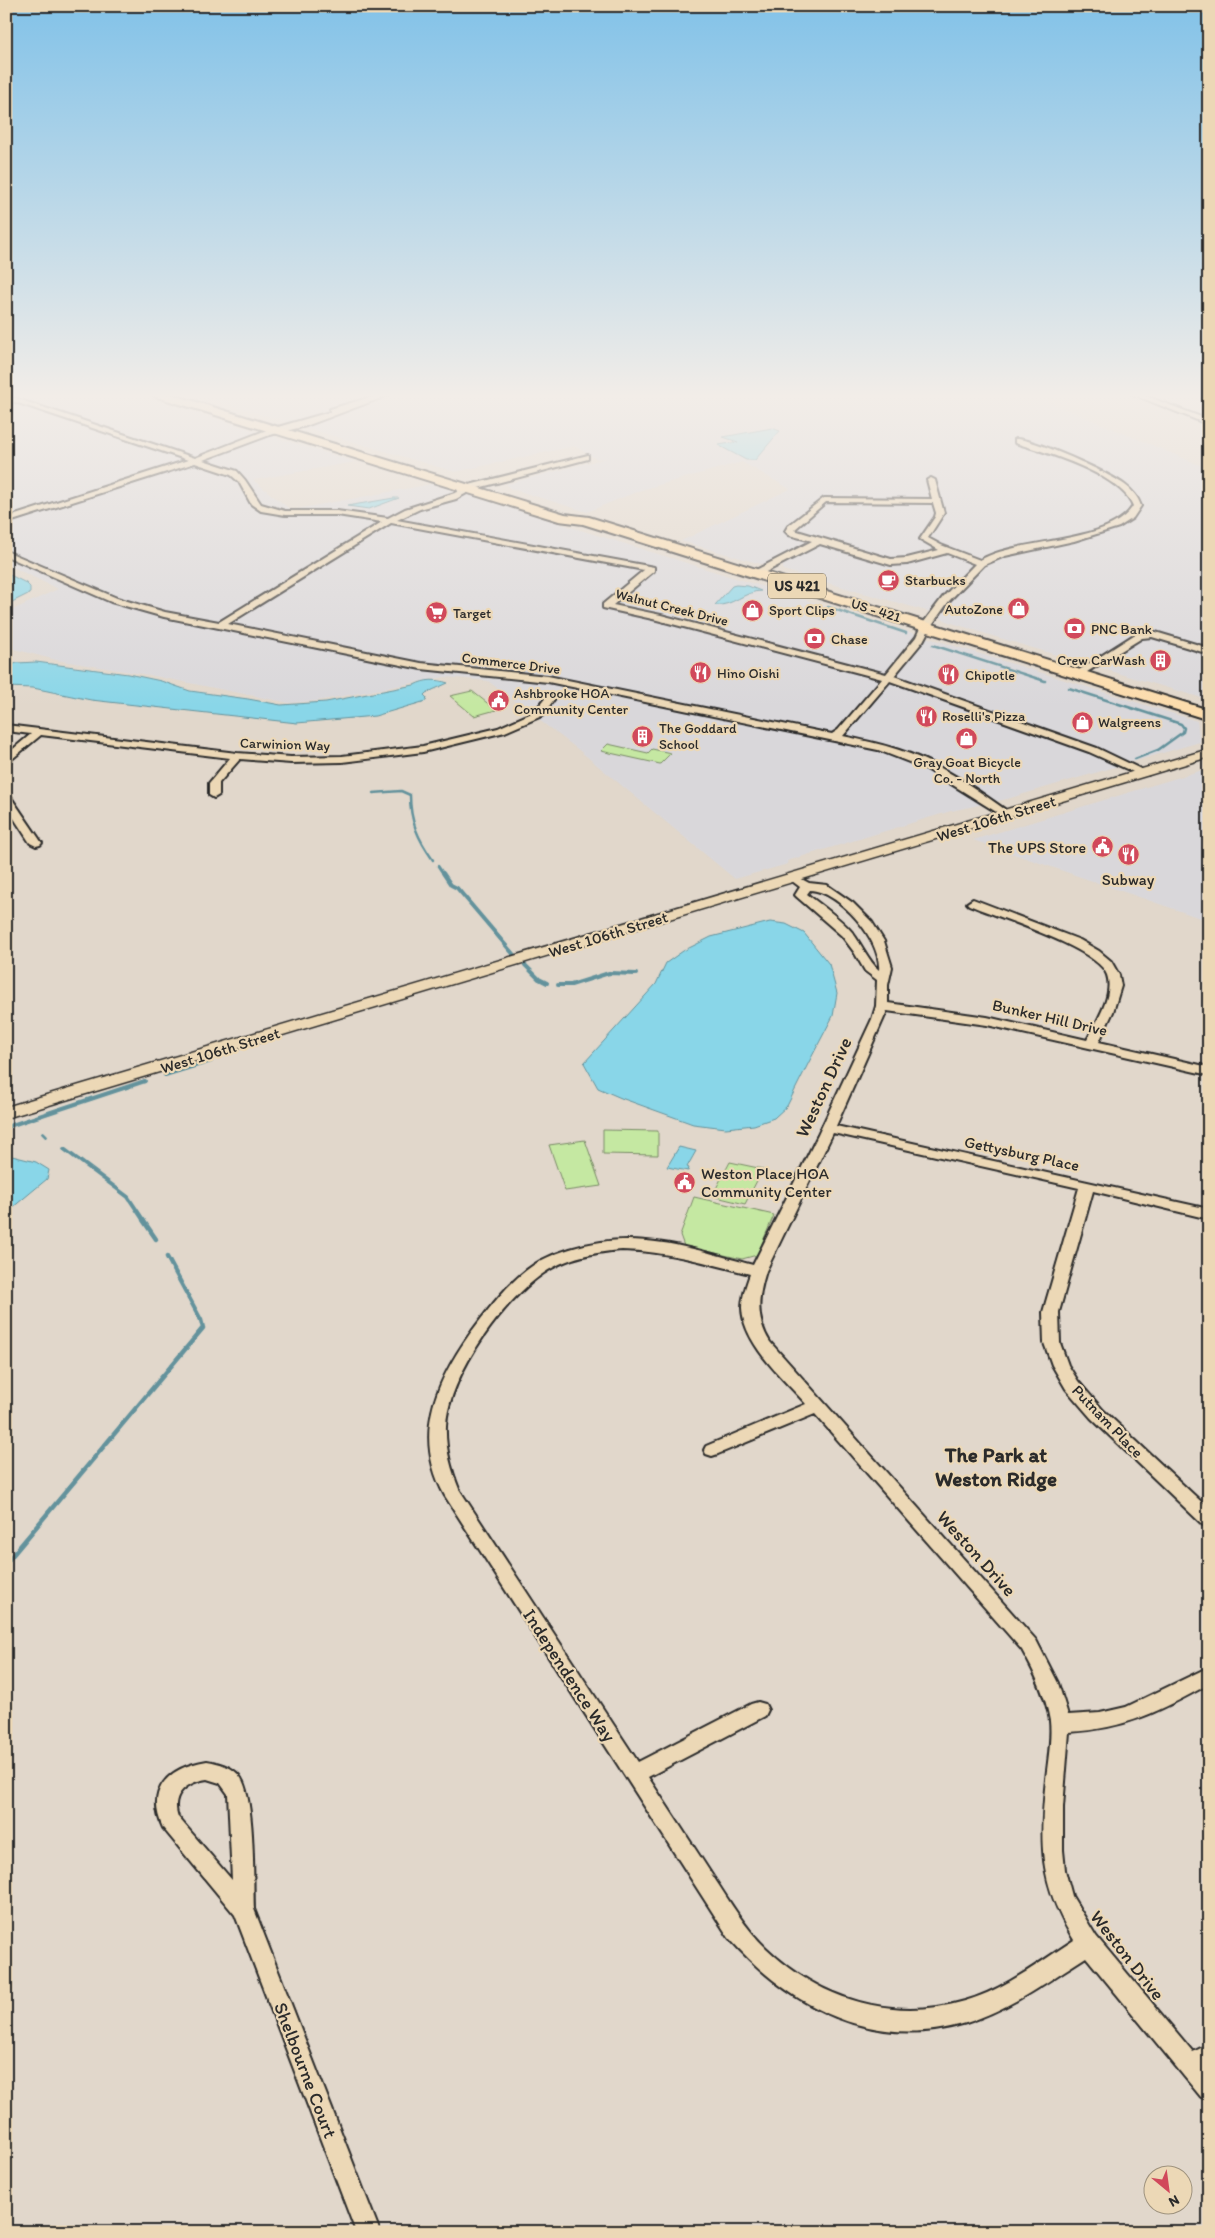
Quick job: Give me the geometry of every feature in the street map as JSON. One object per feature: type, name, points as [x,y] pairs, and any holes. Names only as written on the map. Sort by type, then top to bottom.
[{"type":"main road","name":"US - 421","points":[[508,498],[564,518],[584,520],[757,573],[1209,715]]},
{"type":"main road","name":"US - 421","points":[[1025,656],[1041,657],[1209,708]]},
{"type":"street","points":[[6,521],[76,498]]},
{"type":"street","name":"Walnut Creek Drive","points":[[252,498],[254,503],[264,509],[287,514],[345,513],[651,569],[606,606],[666,619],[888,678],[1093,750],[1144,773]]},
{"type":"street","points":[[221,625],[389,521],[409,510],[446,498]]},
{"type":"street","points":[[835,737],[842,732],[888,678],[921,637],[926,626],[953,592],[980,563],[1004,554],[1110,529],[1126,521],[1136,511],[1135,498]]},
{"type":"street","points":[[947,551],[907,561],[891,562],[792,534],[789,531],[824,500],[937,501],[939,517],[925,532],[924,539],[947,551],[980,563]]},
{"type":"street","points":[[757,573],[819,541]]},
{"type":"street","name":"Commerce Drive","points":[[6,553],[126,604],[421,666],[548,680],[880,747],[921,761],[943,773],[1006,815]]},
{"type":"street","points":[[1084,670],[1140,635],[1152,634],[1209,651]]},
{"type":"street","name":"Carwinion Way","points":[[6,728],[237,756],[284,760],[324,760],[374,756],[423,749],[518,725],[538,714],[550,698]]},
{"type":"street","points":[[6,761],[40,731]]},
{"type":"street","name":"West 106th Street","points":[[6,1113],[800,882],[1006,815],[1209,753]]},
{"type":"street","points":[[214,795],[214,783],[237,756]]},
{"type":"street","points":[[6,798],[36,843]]},
{"type":"street","points":[[800,882],[800,895],[846,933],[860,951],[869,968],[883,979]]},
{"type":"street","name":"Weston Drive","points":[[800,882],[823,886],[848,905],[868,925],[883,954],[886,967],[883,979],[882,1006],[828,1128],[758,1271],[750,1303],[754,1328],[764,1346],[1021,1634],[1046,1678],[1058,1711],[1060,1724],[1052,1844],[1053,1860],[1060,1890],[1074,1922],[1088,1943],[1200,2061],[1209,2089]]},
{"type":"street","points":[[973,903],[1076,944],[1091,951],[1107,964],[1114,975],[1116,991],[1092,1044]]},
{"type":"street","name":"Bunker Hill Drive","points":[[882,1006],[978,1019],[1209,1071]]},
{"type":"street","name":"Gettysburg Place","points":[[828,1128],[1209,1214]]},
{"type":"street","name":"Putnam Place","points":[[1087,1185],[1051,1312],[1051,1333],[1056,1356],[1066,1376],[1085,1401],[1209,1520]]},
{"type":"street","name":"Independence Way","points":[[758,1271],[668,1249],[639,1245],[596,1248],[551,1261],[518,1283],[501,1302],[457,1363],[446,1384],[440,1406],[438,1424],[439,1455],[451,1491],[720,1906],[750,1948],[778,1974],[807,1993],[856,2013],[892,2020],[924,2020],[964,2013],[1003,1996],[1088,1943]]},
{"type":"street","points":[[712,1450],[818,1406]]},
{"type":"street","points":[[1060,1724],[1086,1723],[1128,1715],[1157,1703],[1209,1675]]},
{"type":"street","points":[[634,1774],[758,1710]]},
{"type":"street","name":"Shelbourne Court","points":[[243,1909],[242,1852],[236,1786],[218,1770],[196,1771],[186,1774],[169,1791],[164,1806],[166,1814],[170,1822],[243,1909],[368,2232]]},
{"type":"shaded area","points":[[6,498],[276,498],[291,510],[354,498],[479,498],[1197,721],[1200,742],[1007,799],[951,811],[787,861],[788,864],[735,879],[580,751],[488,681],[445,677],[317,701],[289,703],[149,675],[56,660],[6,647],[6,613],[58,589],[6,564]]},
{"type":"shaded area","points":[[543,498],[620,498],[587,512]]},
{"type":"shaded area","points":[[770,498],[1209,498],[1209,700],[996,637],[949,622],[930,612],[783,570],[783,566],[771,562],[761,564],[681,541]]},
{"type":"shaded area","points":[[1209,768],[1209,921],[973,840]]},
{"type":"green space","points":[[472,691],[496,710],[474,716],[450,696]]},
{"type":"green space","points":[[608,744],[648,753],[652,749],[671,753],[660,764],[601,751]]},
{"type":"green space","points":[[603,1130],[658,1131],[658,1155],[603,1154]]},
{"type":"green space","points":[[585,1140],[601,1186],[565,1191],[549,1145]]},
{"type":"green space","points":[[730,1162],[763,1169],[745,1204],[712,1196]]},
{"type":"green space","points":[[694,1197],[774,1215],[757,1255],[742,1259],[684,1246],[680,1235]]},
{"type":"water","points":[[391,498],[398,498],[369,509],[347,506]]},
{"type":"water","points":[[6,573],[26,583],[30,587],[30,593],[6,605]]},
{"type":"water","points":[[732,586],[748,586],[761,591],[749,593],[727,604],[715,605]]},
{"type":"water","points":[[36,662],[128,674],[161,681],[190,691],[281,705],[326,702],[427,681],[435,680],[448,683],[426,693],[424,695],[427,698],[426,701],[375,716],[297,723],[91,700],[33,688],[6,687],[6,667],[17,663]]},
{"type":"water","points":[[770,922],[786,924],[804,933],[829,964],[837,993],[833,1016],[787,1106],[774,1118],[754,1125],[726,1128],[693,1124],[598,1088],[584,1063],[656,984],[666,963],[683,951],[711,937]]},
{"type":"water","points":[[679,1147],[696,1151],[687,1167],[689,1168],[688,1171],[667,1167]]},
{"type":"water","points":[[12,1156],[36,1162],[49,1170],[47,1179],[6,1213],[6,1157]]},
{"type":"waterway","points":[[828,607],[906,633]]},
{"type":"waterway","points":[[933,645],[1045,681]]},
{"type":"waterway","points":[[1069,688],[1181,724],[1184,728],[1183,732],[1158,750],[1135,759]]},
{"type":"waterway","points":[[373,793],[401,791],[410,795],[413,821],[423,845],[433,860]]},
{"type":"waterway","points":[[438,866],[444,875]]},
{"type":"waterway","points":[[443,873],[451,885],[457,888],[514,955]]},
{"type":"waterway","points":[[525,965],[539,979],[547,983]]},
{"type":"waterway","points":[[558,985],[571,985],[609,973],[636,974]]},
{"type":"waterway","points":[[165,1075],[211,1061]]},
{"type":"waterway","points":[[6,1127],[145,1081]]},
{"type":"waterway","points":[[43,1133],[46,1136]]},
{"type":"waterway","points":[[64,1149],[128,1197],[144,1221]]},
{"type":"waterway","points":[[143,1220],[156,1239]]},
{"type":"waterway","points":[[6,1563],[203,1328],[201,1320],[167,1257]]},
{"type":"place","name":"Starbucks","points":[[889,580]]},
{"type":"place","name":"AutoZone","points":[[1019,609]]},
{"type":"place","name":"Sport Clips","points":[[753,610]]},
{"type":"place","name":"Target","points":[[437,613]]},
{"type":"place","name":"PNC Bank","points":[[1075,629]]},
{"type":"place","name":"Chase","points":[[815,639]]},
{"type":"place","name":"Crew CarWash","points":[[1161,660]]},
{"type":"place","name":"Hino Oishi","points":[[701,673]]},
{"type":"place","name":"Chipotle","points":[[949,675]]},
{"type":"place","name":"Ashbrooke HOA Community Center","points":[[498,701]]},
{"type":"place","name":"Roselli's Pizza","points":[[926,716]]},
{"type":"place","name":"Walgreens","points":[[1082,722]]},
{"type":"place","name":"The Goddard School","points":[[643,736]]},
{"type":"place","name":"Gray Goat Bicycle Co. - North","points":[[967,739]]},
{"type":"place","name":"The UPS Store","points":[[1102,847]]},
{"type":"place","name":"Subway","points":[[1128,855]]},
{"type":"place","name":"Weston Place HOA Community Center","points":[[685,1182]]},
{"type":"district","name":"The Park at Weston Ridge","points":[[996,1467]]}]
